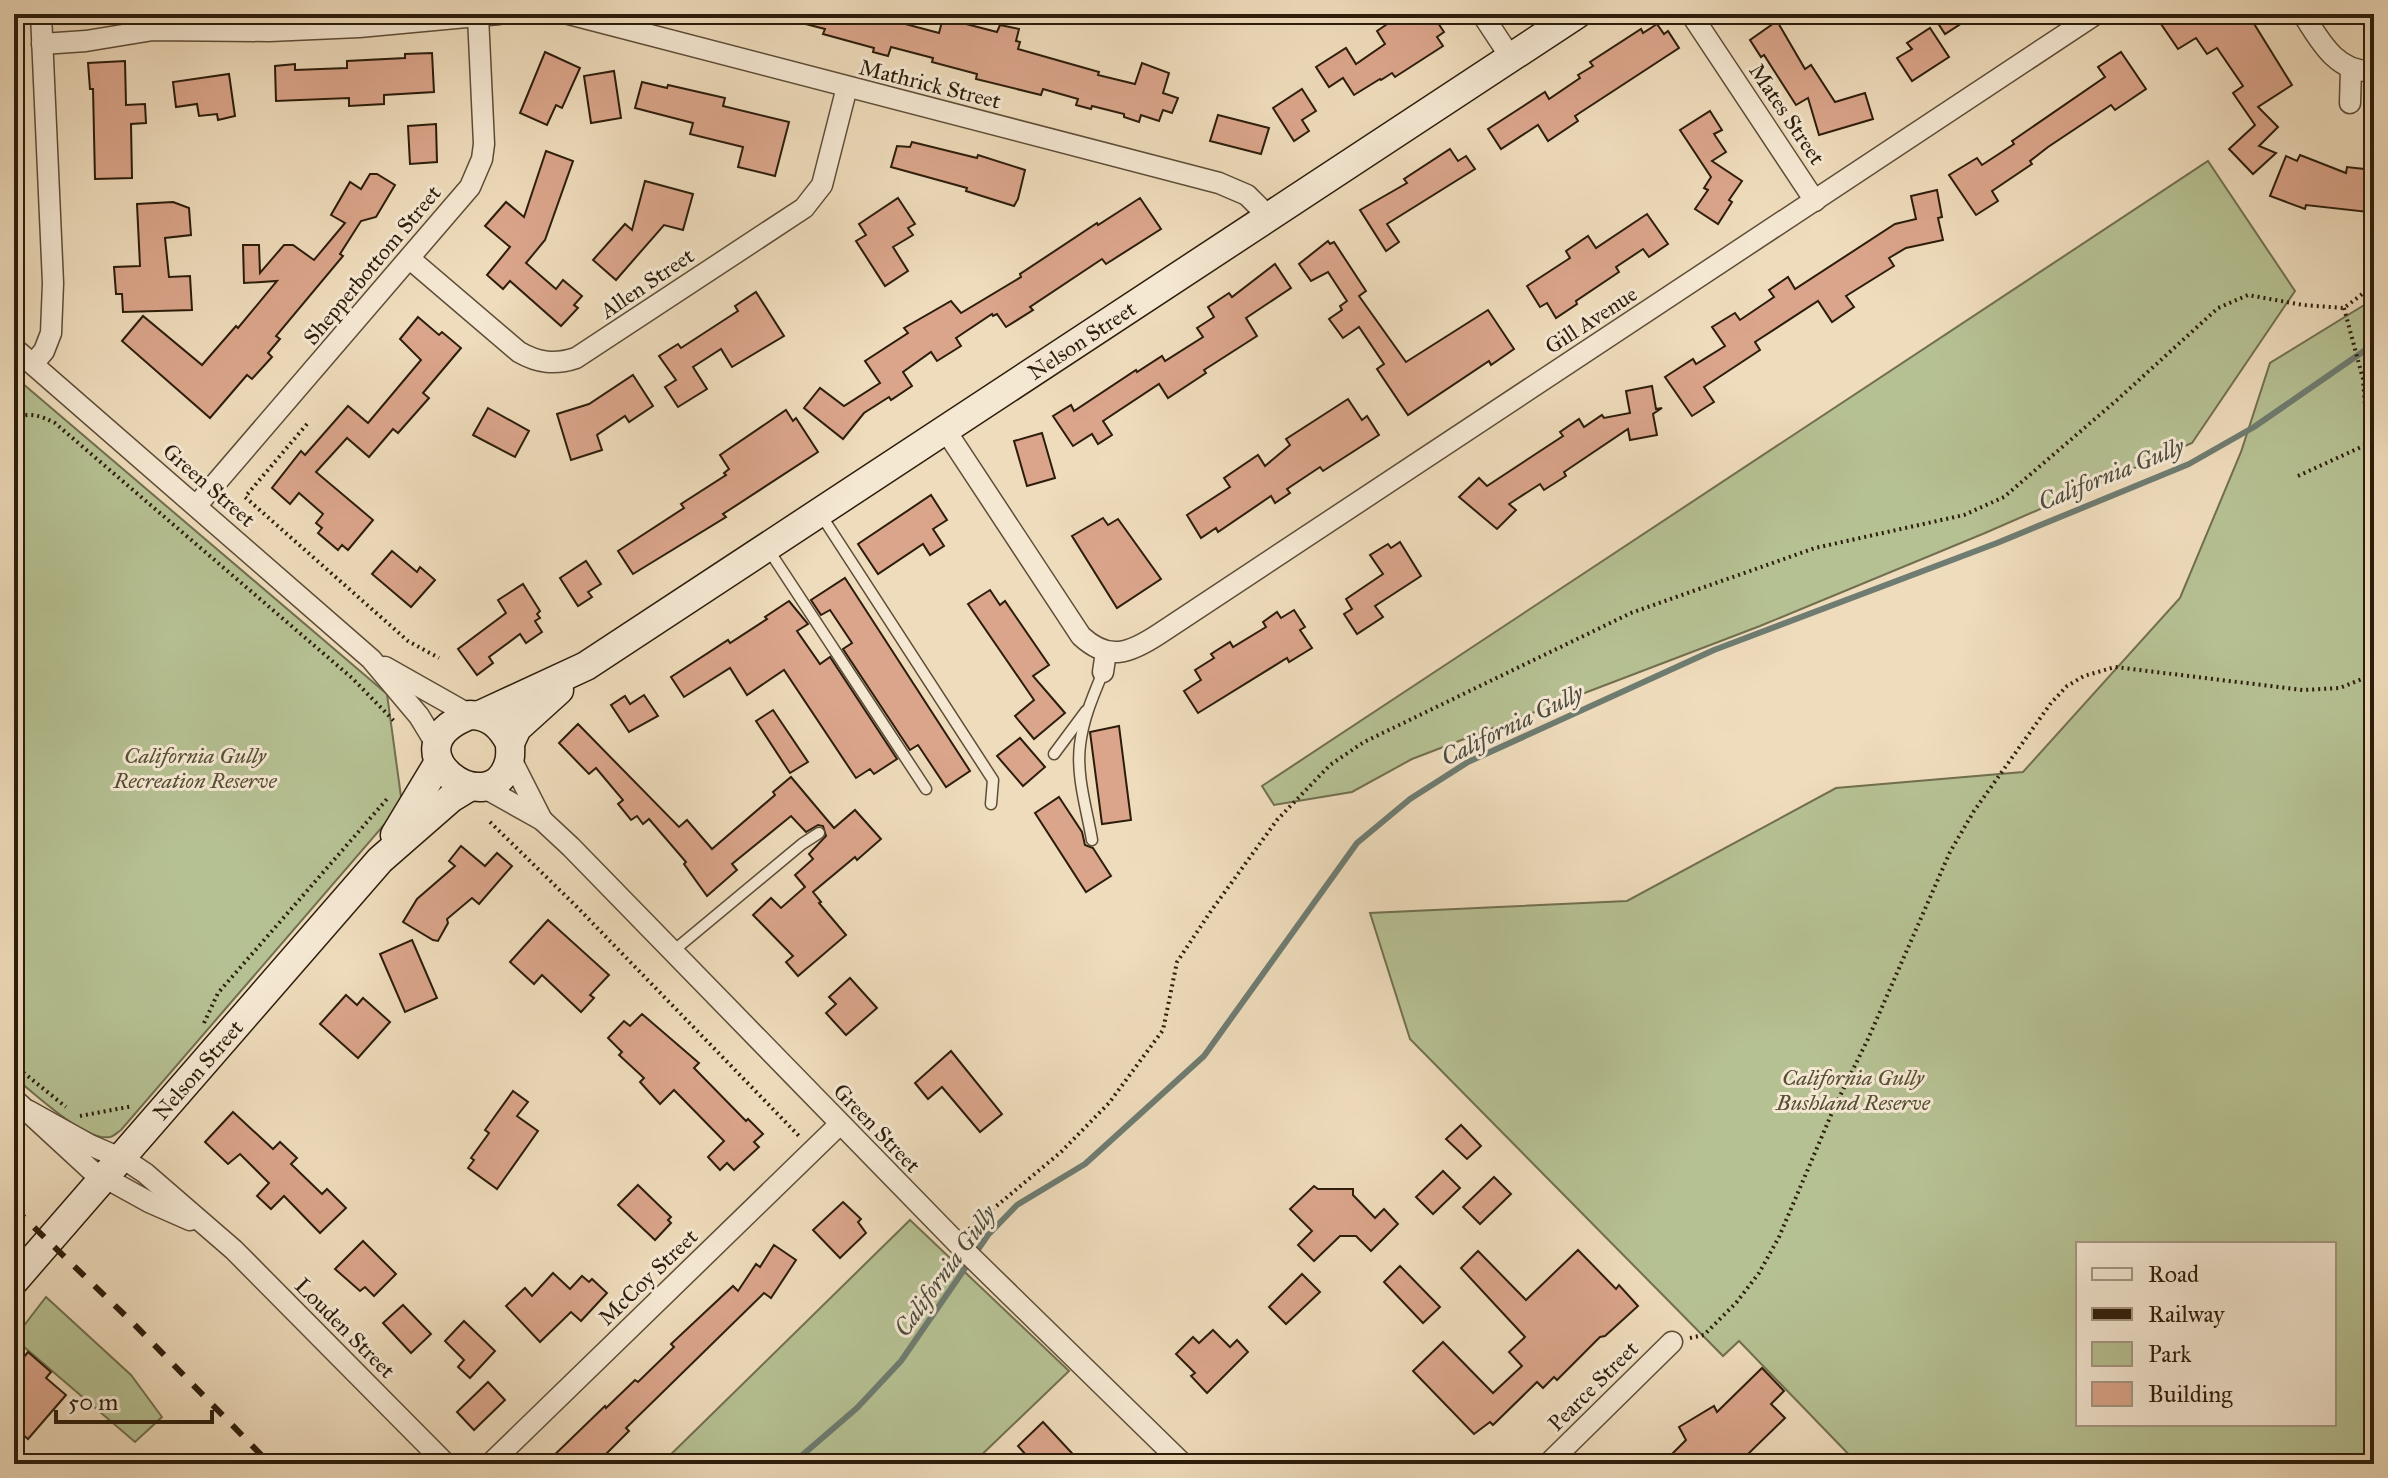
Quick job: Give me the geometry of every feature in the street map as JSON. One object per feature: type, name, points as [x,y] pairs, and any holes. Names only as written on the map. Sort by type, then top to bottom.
[{"type":"street","points":[[33,364],[44,351],[51,333],[53,283],[41,14]]},
{"type":"street","name":"Mathrick Street","points":[[569,14],[1219,183],[1247,195],[1269,217]]},
{"type":"street","points":[[1482,14],[1511,58]]},
{"type":"street","name":"Nelson Street","points":[[510,750],[517,728],[586,666],[1577,14]]},
{"type":"street","name":"Mates Street","points":[[1691,14],[1815,201]]},
{"type":"street","name":"Gill Avenue","points":[[1104,662],[1159,634],[2096,14]]},
{"type":"street","points":[[2303,14],[2331,55],[2351,69],[2374,71]]},
{"type":"street","points":[[42,44],[103,39],[153,30],[269,31],[406,24],[489,15]]},
{"type":"street","name":"Shepperbottom Street","points":[[197,505],[470,187],[482,159],[489,15]]},
{"type":"street","points":[[2350,103],[2351,69]]},
{"type":"street","name":"Allen Street","points":[[410,259],[519,352],[531,359],[561,363],[576,358],[804,208],[815,197],[822,185],[847,87]]},
{"type":"street","name":"Green Street","points":[[14,348],[371,659],[419,716],[438,753]]},
{"type":"street","points":[[946,431],[1081,636],[1104,662]]},
{"type":"street","name":"Green Street","points":[[371,659],[475,715]]},
{"type":"street","name":"Nelson Street","points":[[475,715],[586,666]]},
{"type":"street","points":[[475,715],[492,720],[510,750],[503,774],[476,787],[453,779],[438,753],[449,726],[475,715]]},
{"type":"street","name":"Green Street","points":[[510,750],[542,820]]},
{"type":"street","name":"Nelson Street","points":[[380,860],[438,753]]},
{"type":"street","name":"Nelson Street","points":[[14,1281],[380,860],[442,806],[476,787]]},
{"type":"street","name":"Green Street","points":[[476,787],[542,820],[982,1268],[1161,1457],[1183,1464]]},
{"type":"street","name":"Louden Street","points":[[21,1105],[90,1145],[113,1168],[145,1173],[234,1250],[446,1464]]},
{"type":"street","name":"McCoy Street","points":[[490,1464],[840,1124]]},
{"type":"street","name":"Pearce Street","points":[[1548,1464],[1672,1342]]},
{"type":"lane","points":[[820,514],[993,780],[991,804]]},
{"type":"lane","points":[[767,548],[926,789]]},
{"type":"lane","points":[[1092,840],[1079,747],[1104,662]]},
{"type":"lane","points":[[1054,754],[1088,708]]},
{"type":"lane","points":[[672,952],[819,833]]},
{"type":"path","points":[[957,1244],[1061,1152],[1109,1103],[1163,1030],[1177,962],[1277,820],[1330,765],[1364,742],[1631,613],[1815,548],[1964,515],[2004,497],[2218,308],[2248,295],[2303,305],[2344,308],[2374,285]]},
{"type":"path","points":[[2298,476],[2373,444],[2363,379],[2344,308]]},
{"type":"path","points":[[2363,379],[2374,374]]},
{"type":"path","points":[[14,419],[21,415],[39,415],[55,423],[352,678],[405,732]]},
{"type":"path","points":[[307,424],[245,497],[408,641],[439,658]]},
{"type":"path","points":[[1672,1342],[1704,1335],[1736,1303],[1759,1273],[1779,1237],[1950,852],[1974,811],[2051,703],[2067,686],[2084,676],[2115,667],[2303,690],[2340,688],[2374,674]]},
{"type":"path","points":[[202,1028],[218,993],[394,791]]},
{"type":"path","points":[[490,822],[804,1141]]},
{"type":"path","points":[[14,1065],[68,1108]]},
{"type":"path","points":[[79,1116],[131,1108],[141,1097]]},
{"type":"green space","points":[[2208,161],[2295,291],[2192,443],[1760,626],[1412,759],[1352,792],[1274,805],[1262,786]]},
{"type":"green space","name":"California Gully Bushland Reserve","points":[[2374,299],[2374,1464],[1858,1464],[1739,1341],[1723,1356],[1410,1039],[1370,913],[1627,901],[1836,788],[2023,772],[2180,598],[2241,452],[2270,363]]},
{"type":"green space","name":"California Gully Recreation Reserve","points":[[22,383],[387,694],[402,804],[121,1130],[110,1137],[87,1132],[74,1124],[14,1077],[14,384]]},
{"type":"green space","points":[[910,1220],[1069,1371],[972,1464],[661,1464]]},
{"type":"green space","points":[[46,1297],[131,1375],[162,1417],[135,1442],[16,1340]]},
{"type":"building","points":[[791,14],[868,14],[939,33],[943,18],[997,32],[1000,25],[1019,29],[1018,49],[1099,72],[1098,75],[1135,84],[1142,63],[1169,73],[1163,93],[1178,98],[1172,113],[1163,110],[1159,121],[1141,115],[1139,122],[1124,117],[1124,114],[1076,105],[1078,99],[1043,89],[1041,95],[976,79],[977,74],[932,62],[933,58],[891,47],[888,56],[873,52],[874,48],[823,34],[825,29],[790,20]]},
{"type":"building","points":[[1402,14],[1432,14],[1444,32],[1437,37],[1443,46],[1395,77],[1392,73],[1354,95],[1343,78],[1329,87],[1316,67],[1346,48],[1356,64],[1385,44],[1377,31]]},
{"type":"building","points":[[1932,14],[1976,14],[1945,34]]},
{"type":"building","points":[[2176,14],[2248,14],[2292,85],[2258,107],[2278,127],[2259,146],[2276,153],[2253,174],[2229,149],[2255,125],[2233,93],[2243,86],[2217,48],[2207,54],[2196,38],[2178,49],[2161,24]]},
{"type":"building","points":[[1777,21],[1805,69],[1811,65],[1835,102],[1865,93],[1873,119],[1819,135],[1808,98],[1796,105],[1764,55],[1761,57],[1750,40]]},
{"type":"building","points":[[1657,24],[1664,34],[1668,31],[1679,48],[1575,116],[1578,121],[1548,141],[1538,125],[1501,149],[1488,129],[1545,92],[1549,99],[1580,78],[1578,75],[1593,66],[1590,62],[1641,29],[1643,33]]},
{"type":"building","points":[[1930,28],[1949,57],[1912,81],[1897,58],[1912,49],[1907,43]]},
{"type":"building","points":[[545,52],[580,68],[562,108],[556,105],[547,125],[520,113]]},
{"type":"building","points":[[2121,52],[2146,89],[2115,110],[2111,105],[2048,147],[2030,161],[2032,164],[1992,191],[1998,201],[1976,215],[1949,175],[1977,158],[1982,165],[2014,144],[2012,141],[2105,77],[2098,67]]},
{"type":"building","points":[[432,53],[434,92],[384,95],[384,104],[349,106],[349,98],[276,101],[275,66],[295,64],[295,70],[347,68],[347,61],[405,58],[405,54]]},
{"type":"building","points":[[125,61],[126,105],[145,104],[146,123],[131,124],[132,178],[95,179],[93,89],[90,89],[88,63]]},
{"type":"building","points":[[614,71],[621,118],[591,123],[584,76]]},
{"type":"building","points":[[229,74],[235,116],[218,120],[217,114],[199,116],[197,104],[176,107],[173,82]]},
{"type":"building","points":[[642,82],[725,98],[723,106],[789,122],[775,176],[738,167],[743,147],[690,134],[693,123],[635,108]]},
{"type":"building","points":[[1302,89],[1316,111],[1302,120],[1309,131],[1294,141],[1273,108]]},
{"type":"building","points":[[1710,111],[1722,130],[1714,134],[1726,152],[1712,161],[1742,181],[1718,224],[1695,209],[1708,190],[1704,188],[1711,177],[1680,130]]},
{"type":"building","points":[[1218,115],[1269,128],[1261,154],[1210,141]]},
{"type":"building","points":[[436,124],[437,162],[410,164],[408,126]]},
{"type":"building","points":[[912,142],[977,158],[978,155],[1025,170],[1014,206],[966,191],[967,188],[891,167],[897,146],[910,147]]},
{"type":"building","points":[[1450,149],[1458,161],[1466,156],[1475,169],[1387,224],[1399,242],[1386,251],[1360,210],[1407,183],[1404,179]]},
{"type":"building","points":[[546,151],[573,161],[545,240],[526,263],[556,289],[563,280],[582,296],[574,305],[578,308],[561,326],[510,281],[503,289],[487,275],[510,247],[485,226],[506,202],[524,217]]},
{"type":"building","points":[[2300,155],[2346,173],[2347,167],[2373,170],[2368,212],[2306,205],[2305,209],[2270,196],[2286,156],[2297,161]]},
{"type":"building","points":[[370,174],[377,174],[395,185],[376,217],[361,221],[340,254],[343,256],[276,336],[280,339],[268,353],[272,357],[252,379],[247,375],[210,418],[122,341],[143,316],[202,365],[277,281],[244,283],[243,245],[259,245],[260,273],[284,245],[293,245],[314,260],[345,223],[331,215],[350,182],[361,189]]},
{"type":"building","points":[[645,181],[693,194],[683,230],[664,225],[616,280],[593,260],[625,224],[632,230]]},
{"type":"building","points":[[1937,190],[1943,240],[1906,248],[1889,258],[1894,266],[1846,296],[1854,307],[1832,322],[1818,301],[1755,342],[1760,350],[1704,387],[1714,402],[1692,416],[1665,377],[1693,359],[1696,364],[1725,346],[1712,327],[1735,313],[1740,320],[1774,297],[1769,290],[1788,277],[1795,289],[1895,224],[1916,219],[1911,196]]},
{"type":"building","points":[[898,198],[915,224],[908,228],[913,235],[893,247],[908,271],[885,286],[856,241],[866,235],[859,224]]},
{"type":"building","points":[[1140,198],[1161,229],[1106,264],[1102,259],[1030,307],[1033,310],[1006,327],[997,314],[992,314],[956,338],[961,346],[937,361],[931,352],[903,372],[912,386],[864,413],[843,439],[804,408],[820,388],[844,406],[880,383],[865,361],[908,333],[904,328],[951,301],[961,313]]},
{"type":"building","points":[[173,202],[189,208],[191,235],[165,238],[169,277],[190,276],[192,310],[123,312],[122,294],[116,294],[114,267],[140,266],[137,204]]},
{"type":"building","points":[[1647,214],[1668,244],[1649,257],[1643,249],[1616,267],[1619,272],[1556,318],[1547,303],[1540,307],[1527,286],[1570,258],[1566,251],[1588,236],[1596,248]]},
{"type":"building","points":[[1328,241],[1330,244],[1334,242],[1366,291],[1359,296],[1406,362],[1488,310],[1514,349],[1491,365],[1489,361],[1408,415],[1377,369],[1384,364],[1359,327],[1343,338],[1329,319],[1342,310],[1340,306],[1347,301],[1328,272],[1311,281],[1299,264]]},
{"type":"building","points":[[1275,264],[1291,288],[1246,318],[1257,336],[1168,398],[1159,384],[1103,421],[1112,435],[1098,444],[1092,434],[1073,446],[1053,416],[1071,405],[1074,411],[1136,370],[1162,356],[1165,361],[1203,337],[1197,328],[1214,317],[1208,307],[1229,293],[1232,297]]},
{"type":"building","points":[[756,292],[784,336],[732,367],[721,349],[693,367],[707,389],[678,407],[665,387],[676,380],[659,356],[678,344],[681,348],[738,311],[735,306]]},
{"type":"building","points":[[418,317],[461,348],[423,393],[429,398],[398,433],[393,429],[369,457],[347,438],[316,472],[373,520],[348,550],[342,545],[338,550],[318,533],[322,528],[316,523],[323,514],[299,493],[290,504],[272,488],[301,451],[305,455],[348,406],[368,423],[421,360],[400,339]]},
{"type":"building","points":[[633,375],[653,406],[629,422],[625,416],[597,435],[602,450],[571,460],[557,414],[589,404]]},
{"type":"building","points":[[1652,386],[1656,409],[1662,408],[1653,414],[1657,435],[1630,440],[1628,429],[1564,472],[1566,476],[1544,490],[1540,484],[1509,504],[1516,510],[1497,529],[1459,497],[1479,478],[1487,486],[1563,436],[1560,432],[1579,419],[1584,427],[1602,415],[1604,418],[1630,413],[1626,391]]},
{"type":"building","points":[[1348,399],[1362,420],[1367,416],[1379,435],[1323,471],[1320,467],[1287,489],[1290,493],[1275,503],[1271,496],[1218,532],[1216,528],[1201,538],[1187,515],[1230,487],[1224,478],[1258,455],[1265,466],[1290,445],[1286,439]]},
{"type":"building","points":[[488,408],[529,431],[515,457],[473,435]]},
{"type":"building","points":[[786,410],[793,421],[796,418],[818,452],[723,514],[726,517],[633,574],[618,551],[684,508],[681,504],[726,475],[724,473],[729,469],[720,455]]},
{"type":"building","points":[[1042,433],[1055,478],[1027,486],[1014,441]]},
{"type":"building","points":[[931,495],[947,520],[933,529],[944,546],[930,555],[923,544],[878,574],[858,544]]},
{"type":"building","points":[[1103,518],[1108,525],[1118,519],[1161,579],[1117,608],[1072,536]]},
{"type":"building","points":[[1400,542],[1421,576],[1375,606],[1383,617],[1357,634],[1344,614],[1352,609],[1346,599],[1383,574],[1370,555],[1388,544],[1391,548]]},
{"type":"building","points":[[392,551],[417,572],[420,567],[435,580],[411,607],[372,574]]},
{"type":"building","points":[[586,561],[601,584],[588,592],[592,597],[578,606],[560,578]]},
{"type":"building","points":[[845,578],[970,771],[946,787],[918,745],[910,750],[843,649],[852,643],[830,610],[821,615],[811,600]]},
{"type":"building","points":[[523,584],[540,611],[537,614],[540,618],[535,621],[542,632],[526,643],[520,634],[489,657],[493,663],[477,675],[458,649],[506,613],[498,600]]},
{"type":"building","points":[[990,590],[1000,605],[1005,601],[1049,665],[1033,676],[1065,713],[1034,739],[1015,716],[1034,700],[968,604]]},
{"type":"building","points":[[789,601],[808,624],[797,631],[820,664],[830,657],[897,759],[874,774],[870,769],[856,778],[784,670],[747,695],[730,668],[684,697],[671,677],[728,640],[730,643]]},
{"type":"building","points":[[1294,610],[1305,627],[1300,630],[1312,648],[1289,662],[1287,658],[1198,713],[1184,691],[1201,680],[1195,670],[1214,658],[1211,654],[1230,642],[1233,647],[1266,627],[1263,622],[1277,612],[1281,618]]},
{"type":"building","points":[[644,695],[658,716],[629,732],[611,705],[625,696],[630,704]]},
{"type":"building","points":[[773,710],[808,762],[790,773],[756,721]]},
{"type":"building","points":[[578,724],[679,827],[687,820],[712,849],[775,795],[773,792],[791,777],[834,828],[855,810],[881,839],[813,892],[846,935],[798,976],[786,962],[793,956],[753,915],[771,898],[781,908],[805,887],[795,875],[813,859],[809,854],[826,836],[823,826],[818,825],[806,832],[791,816],[732,864],[737,870],[707,896],[684,864],[686,862],[649,819],[643,824],[637,816],[631,820],[618,804],[623,800],[596,768],[589,774],[559,743]]},
{"type":"building","points":[[1119,726],[1131,820],[1102,824],[1090,732]]},
{"type":"building","points":[[1020,738],[1045,767],[1023,786],[997,756]]},
{"type":"building","points":[[1059,797],[1082,832],[1085,845],[1093,848],[1111,876],[1086,892],[1035,813]]},
{"type":"building","points":[[461,846],[485,866],[497,853],[512,866],[479,904],[472,898],[447,919],[448,923],[438,941],[433,940],[403,922],[417,899],[455,866],[449,861]]},
{"type":"building","points":[[548,920],[609,975],[590,995],[594,998],[581,1012],[542,975],[534,984],[510,962]]},
{"type":"building","points":[[412,940],[437,998],[405,1012],[380,954]]},
{"type":"building","points":[[850,978],[877,1008],[846,1035],[826,1013],[836,1004],[829,997]]},
{"type":"building","points":[[346,995],[357,1005],[363,998],[390,1022],[358,1058],[320,1024]]},
{"type":"building","points":[[642,1014],[699,1063],[694,1068],[763,1134],[754,1142],[759,1147],[734,1170],[727,1163],[720,1170],[708,1157],[724,1141],[674,1090],[660,1104],[640,1082],[644,1078],[619,1055],[622,1052],[608,1038],[624,1021],[630,1026]]},
{"type":"building","points":[[951,1051],[1002,1114],[980,1132],[942,1087],[928,1099],[915,1083]]},
{"type":"building","points":[[513,1091],[528,1102],[517,1116],[538,1131],[497,1189],[468,1168],[474,1160],[471,1158],[489,1133],[485,1130]]},
{"type":"building","points":[[233,1112],[273,1149],[280,1142],[297,1158],[291,1164],[322,1194],[327,1189],[346,1208],[320,1233],[284,1196],[271,1209],[257,1196],[269,1183],[240,1154],[228,1164],[205,1142]]},
{"type":"building","points":[[1461,1125],[1481,1146],[1467,1159],[1446,1139]]},
{"type":"building","points":[[1443,1171],[1460,1188],[1433,1214],[1416,1197]]},
{"type":"building","points":[[1494,1177],[1511,1194],[1480,1224],[1463,1207]]},
{"type":"building","points":[[638,1185],[671,1217],[668,1220],[671,1223],[655,1240],[618,1205]]},
{"type":"building","points":[[1314,1186],[1318,1189],[1353,1189],[1353,1195],[1375,1218],[1384,1209],[1398,1224],[1371,1251],[1356,1236],[1340,1236],[1314,1261],[1298,1245],[1312,1231],[1290,1209]]},
{"type":"building","points":[[843,1202],[861,1219],[858,1222],[866,1233],[840,1258],[813,1230]]},
{"type":"building","points":[[363,1241],[396,1274],[374,1296],[365,1287],[360,1291],[335,1269]]},
{"type":"building","points":[[774,1245],[796,1260],[771,1298],[764,1293],[626,1428],[629,1431],[596,1464],[545,1464],[605,1406],[635,1380],[638,1382],[674,1347],[671,1344],[733,1286],[738,1291],[756,1264],[760,1267]]},
{"type":"building","points":[[1578,1250],[1616,1289],[1619,1285],[1638,1306],[1600,1337],[1557,1380],[1554,1377],[1543,1388],[1537,1382],[1493,1425],[1490,1422],[1474,1434],[1413,1371],[1443,1342],[1493,1393],[1522,1366],[1509,1352],[1525,1337],[1461,1268],[1478,1251],[1526,1300]]},
{"type":"building","points":[[1400,1266],[1440,1307],[1423,1323],[1384,1282]]},
{"type":"building","points":[[553,1273],[570,1289],[582,1276],[589,1282],[592,1279],[607,1293],[581,1321],[571,1312],[540,1342],[506,1306],[525,1288],[532,1296]]},
{"type":"building","points":[[1302,1274],[1320,1292],[1286,1324],[1269,1307]]},
{"type":"building","points":[[403,1305],[431,1334],[411,1353],[383,1323]]},
{"type":"building","points":[[464,1321],[495,1351],[470,1378],[458,1367],[464,1360],[445,1341]]},
{"type":"building","points":[[1213,1330],[1230,1347],[1237,1340],[1248,1352],[1207,1393],[1191,1376],[1195,1373],[1176,1354],[1193,1337],[1199,1343]]},
{"type":"building","points":[[28,1352],[51,1372],[46,1378],[66,1395],[28,1439],[14,1427],[14,1369]]},
{"type":"building","points":[[1762,1368],[1784,1391],[1771,1404],[1785,1418],[1749,1453],[1759,1464],[1662,1464],[1686,1440],[1679,1427],[1714,1406],[1717,1412]]},
{"type":"building","points":[[488,1382],[505,1400],[474,1430],[457,1412]]},
{"type":"building","points":[[1043,1422],[1082,1464],[1034,1464],[1018,1446]]},
{"type":"waterway","name":"California Gully","points":[[792,1464],[857,1408],[901,1361],[988,1235],[1017,1205],[1085,1164],[1204,1056],[1357,843],[1410,799],[1468,762],[1714,650],[1997,543],[2189,464],[2254,427],[2374,344]]},
{"type":"railway","points":[[14,1208],[133,1323],[270,1464]]}]
